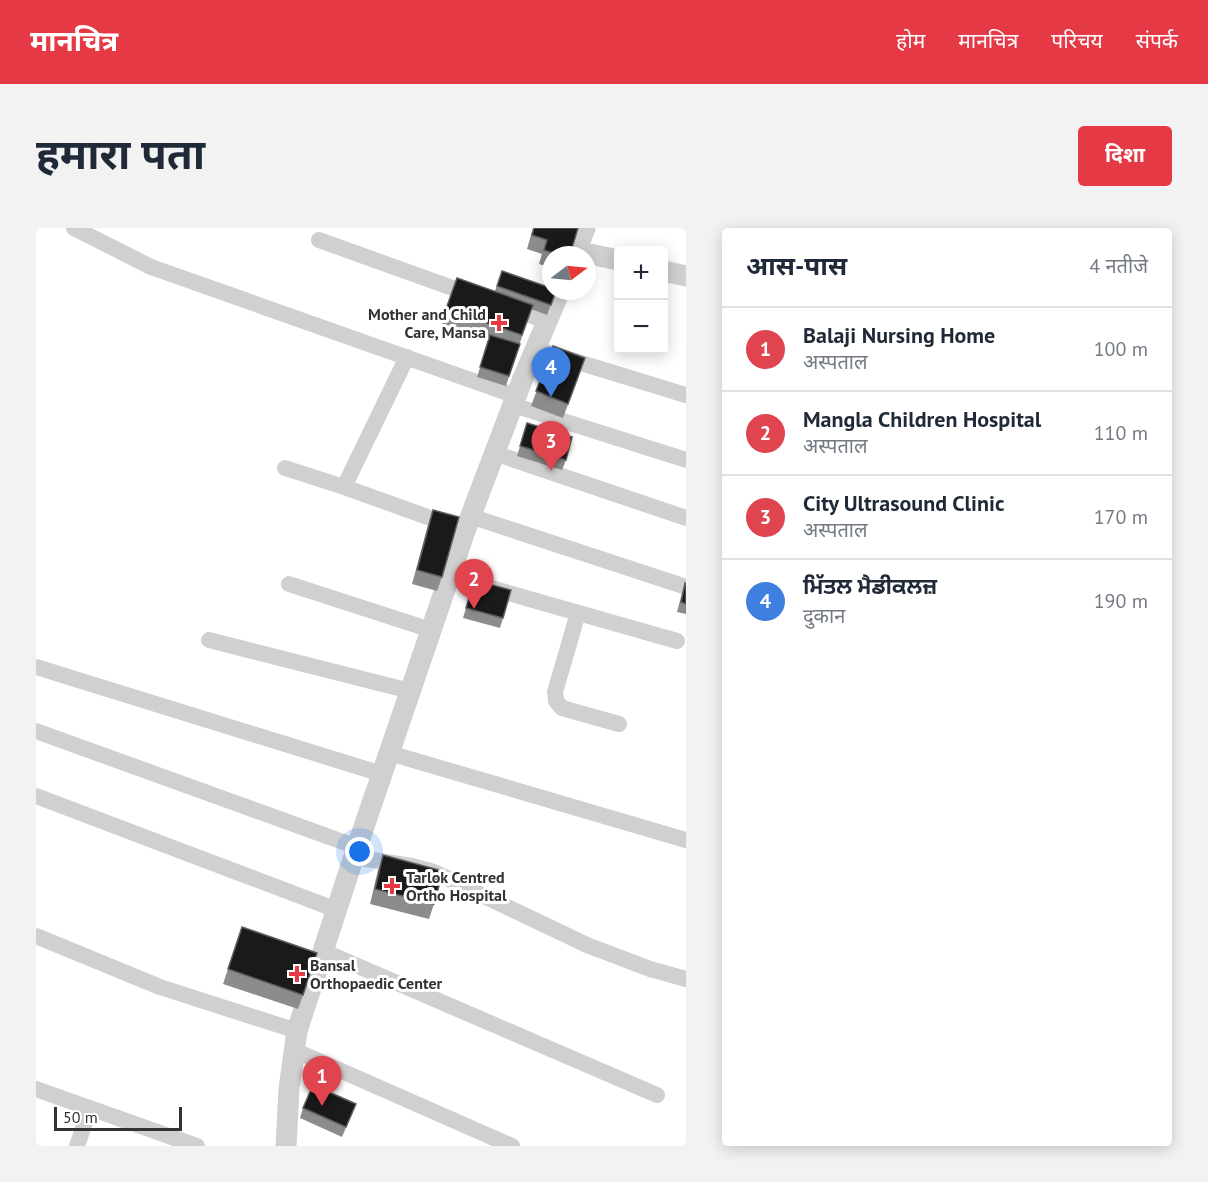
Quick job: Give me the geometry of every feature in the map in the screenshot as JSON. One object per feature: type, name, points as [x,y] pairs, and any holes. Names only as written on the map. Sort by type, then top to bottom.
[{"type":"street","points":[[74,228],[150,267],[407,357],[514,401],[686,460]]},
{"type":"street","points":[[578,246],[585,228]]},
{"type":"street","points":[[319,240],[547,321]]},
{"type":"street","points":[[596,257],[614,260]]},
{"type":"street","points":[[668,272],[686,276]]},
{"type":"street","points":[[286,1146],[288,1089],[295,1040],[323,951],[467,523],[556,300]]},
{"type":"street","points":[[535,349],[686,395]]},
{"type":"street","points":[[344,487],[407,357]]},
{"type":"street","points":[[494,453],[686,518]]},
{"type":"street","points":[[285,468],[686,587]]},
{"type":"street","points":[[449,576],[677,641]]},
{"type":"street","points":[[289,584],[431,630]]},
{"type":"street","points":[[579,613],[555,692],[556,701],[562,708],[619,724]]},
{"type":"street","points":[[209,640],[410,691]]},
{"type":"street","points":[[36,667],[382,774]]},
{"type":"street","points":[[36,730],[356,852],[434,872],[587,945],[650,969],[686,979]]},
{"type":"street","points":[[389,753],[686,840]]},
{"type":"street","points":[[36,796],[337,910]]},
{"type":"street","points":[[36,936],[295,1040],[512,1146]]},
{"type":"street","points":[[323,951],[657,1095]]},
{"type":"street","points":[[36,1089],[197,1146]]},
{"type":"street","points":[[77,1146],[90,1108]]},
{"type":"building","points":[[534,228],[578,228],[573,246],[545,246],[547,240],[532,235]]},
{"type":"building","points":[[502,271],[542,285],[542,300],[553,300],[551,305],[497,286]]},
{"type":"building","points":[[457,278],[533,305],[522,335],[446,309]]},
{"type":"building","points":[[490,335],[520,344],[509,376],[480,367]]},
{"type":"building","points":[[553,346],[585,358],[568,404],[536,391]]},
{"type":"building","points":[[527,423],[572,437],[566,460],[520,446]]},
{"type":"building","points":[[433,510],[459,517],[442,577],[417,570]]},
{"type":"building","points":[[474,580],[511,590],[503,618],[466,608]]},
{"type":"building","points":[[686,584],[686,604],[681,602]]},
{"type":"building","points":[[383,855],[443,871],[434,904],[375,889]]},
{"type":"building","points":[[242,927],[317,953],[303,995],[228,969]]},
{"type":"building","points":[[313,1085],[356,1104],[346,1127],[303,1108]]},
{"type":"place","name":"Mother and Child Care, Mansa","points":[[499,323]]},
{"type":"place","name":"ਮਿੱਤਲ ਮੈਡੀਕਲਜ਼","points":[[551,397]]},
{"type":"place","name":"City Ultrasound Clinic","points":[[551,471]]},
{"type":"place","name":"Mangla Children Hospital","points":[[474,609]]},
{"type":"place","name":"Tarlok Centred Ortho Hospital","points":[[392,886]]},
{"type":"place","name":"Bansal Orthopaedic Center","points":[[297,974]]},
{"type":"place","name":"Balaji Nursing Home","points":[[322,1106]]}]
